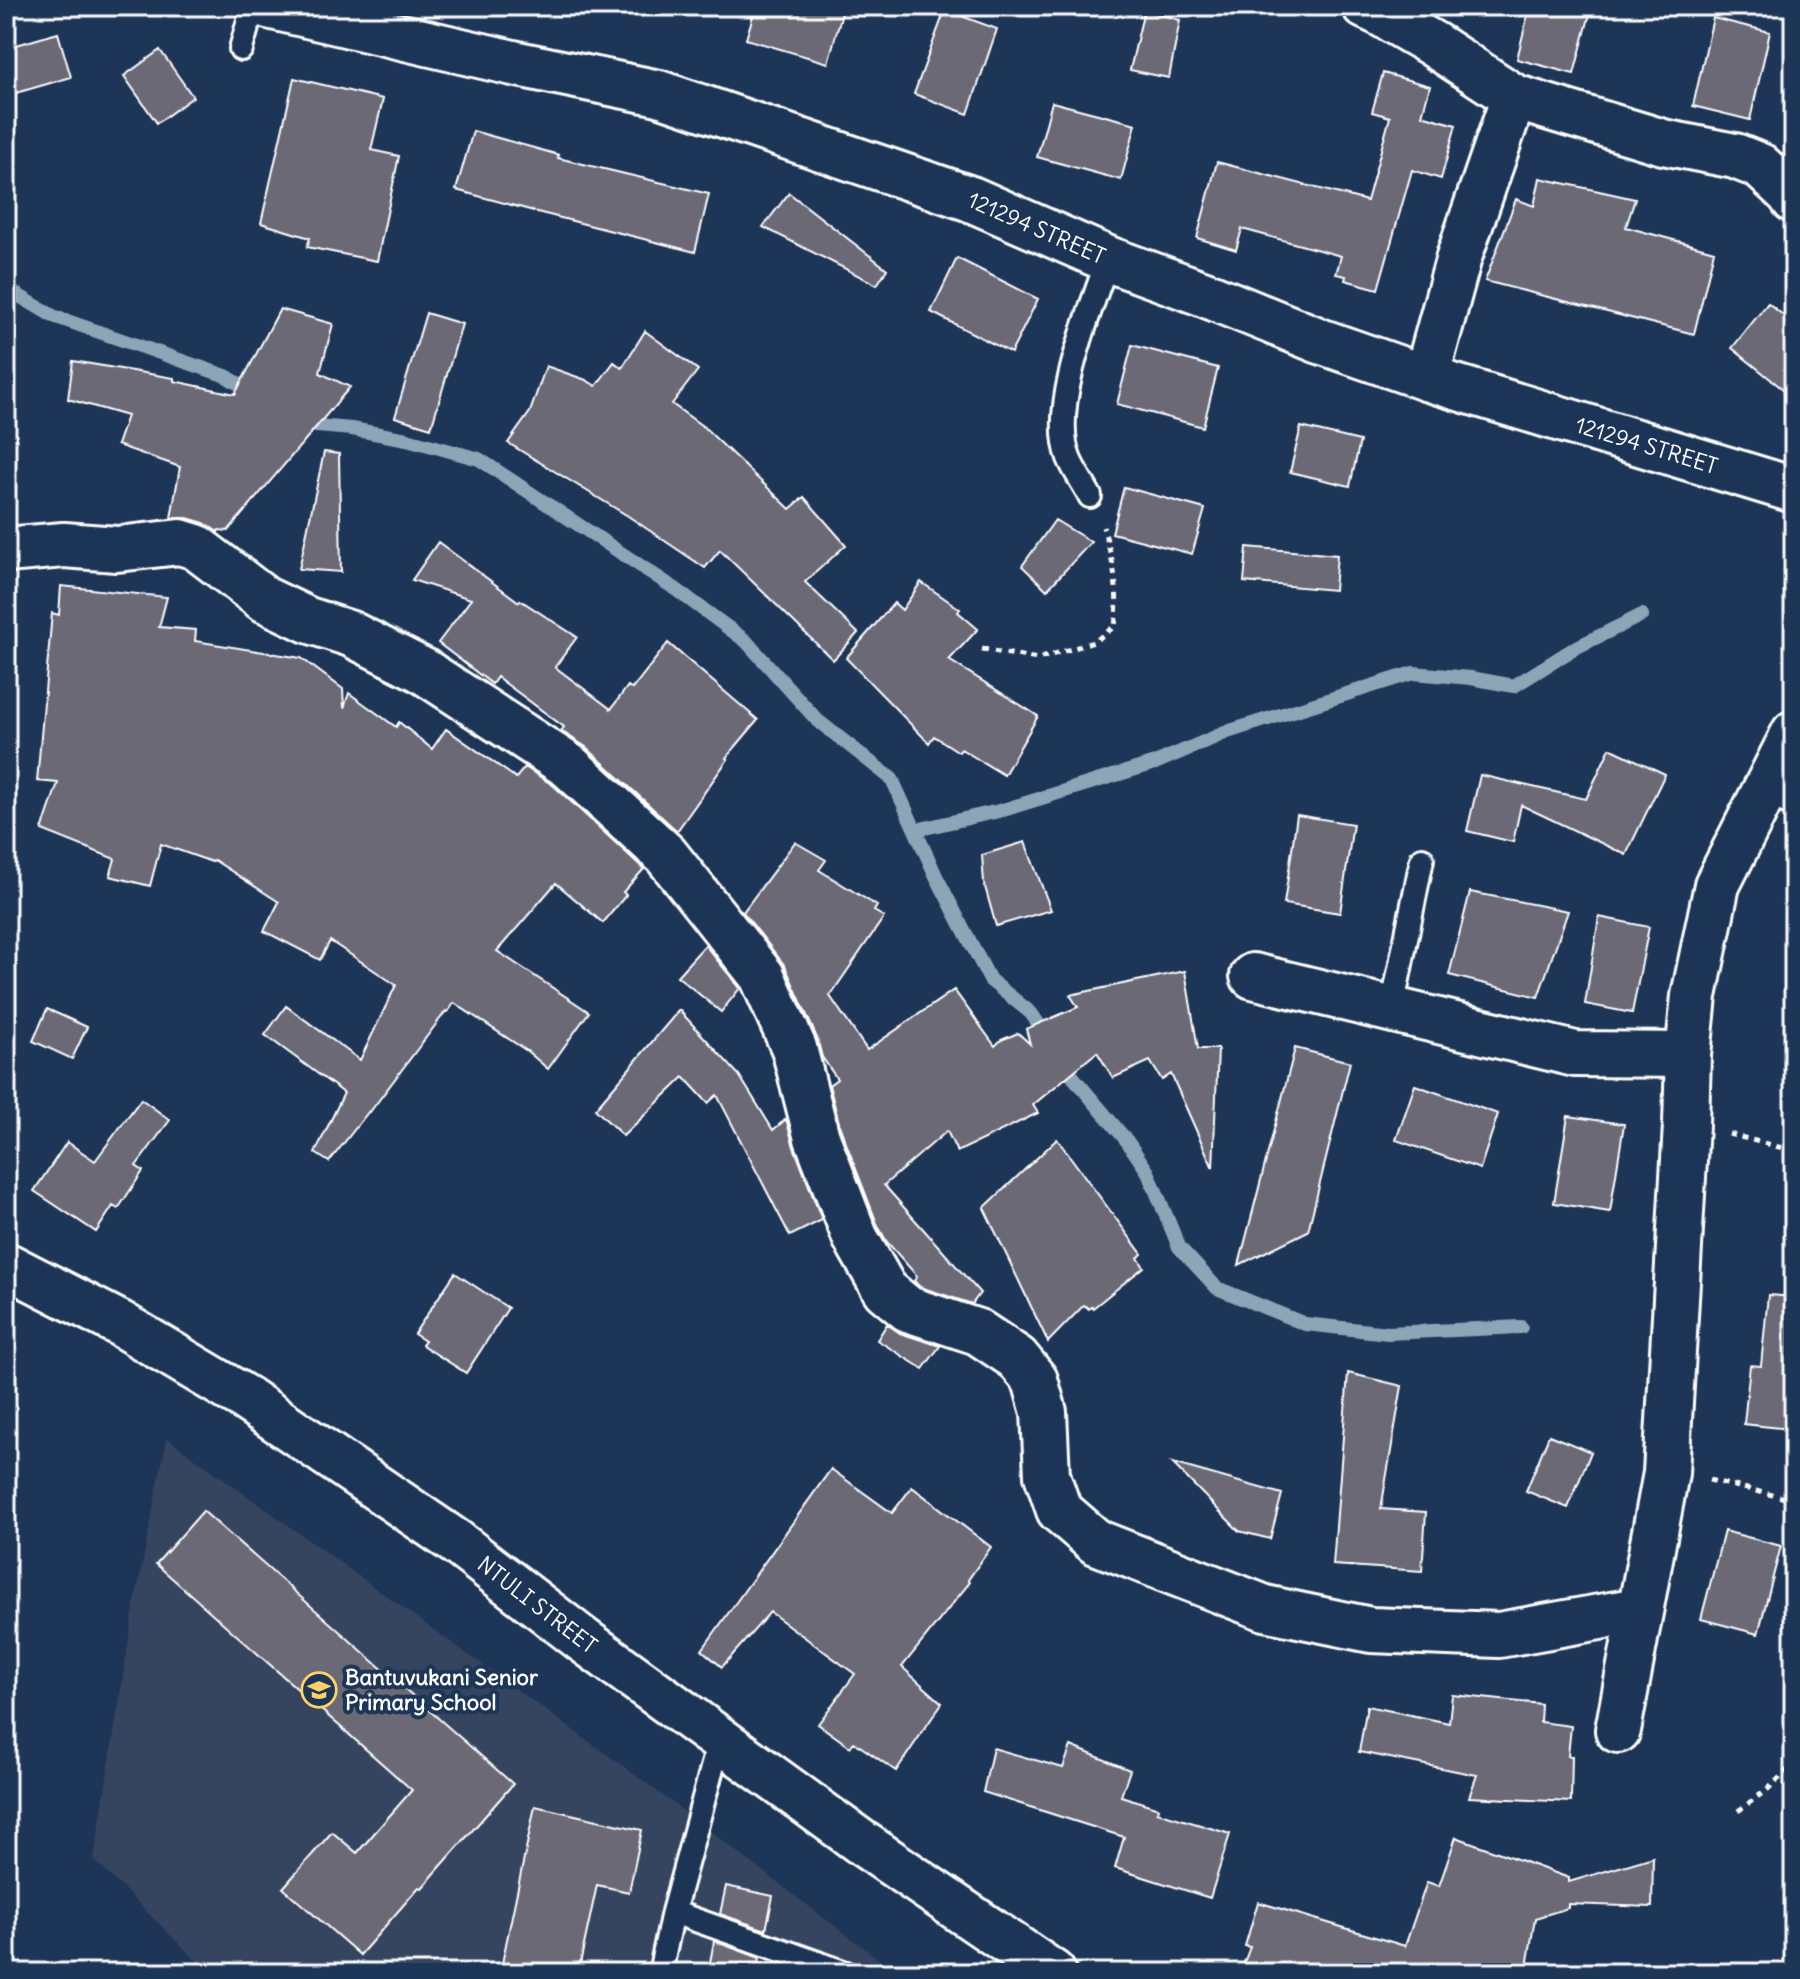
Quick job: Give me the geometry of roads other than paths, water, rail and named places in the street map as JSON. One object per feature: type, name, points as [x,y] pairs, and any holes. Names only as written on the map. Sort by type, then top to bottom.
[{"type":"street","name":"121294 STREET","points":[[268,6],[513,63],[659,93],[971,199],[1108,259],[1320,341],[1426,378],[1794,490]]},
{"type":"street","points":[[1365,6],[1433,44],[1514,97],[1663,142],[1735,156],[1760,166],[1794,200]]},
{"type":"street","points":[[1426,378],[1459,257],[1514,97]]},
{"type":"street","points":[[6,550],[64,545],[117,549],[180,542],[196,547],[264,599],[308,620],[351,634],[422,670],[569,766],[666,855],[762,976],[794,1048],[817,1138],[855,1237],[885,1290],[908,1309],[978,1332],[1017,1358],[1035,1380],[1044,1412],[1047,1475],[1059,1510],[1096,1542],[1265,1608],[1371,1630],[1499,1635],[1639,1610]]},
{"type":"street","points":[[1618,1730],[1666,1473],[1688,1055],[1694,996],[1717,885],[1780,799],[1794,733]]},
{"type":"street","points":[[1253,976],[1575,1054],[1688,1055]]},
{"type":"street","name":"NTULI STREET","points":[[6,1265],[119,1323],[245,1398],[456,1542],[595,1649],[865,1845],[1053,1973]]},
{"type":"lane","points":[[241,49],[253,6]]},
{"type":"lane","points":[[1090,496],[1069,457],[1064,429],[1066,399],[1074,362],[1108,259]]},
{"type":"lane","points":[[1392,1009],[1422,859]]},
{"type":"lane","points":[[660,1973],[673,1912],[720,1739]]},
{"type":"lane","points":[[673,1912],[846,1973]]},
{"type":"waterway","points":[[6,288],[53,316],[226,376],[255,394]]},
{"type":"waterway","points":[[300,422],[407,439],[479,459],[674,588],[746,641],[817,720],[892,779],[936,876],[990,980],[1031,1013],[1048,1038]]},
{"type":"waterway","points":[[916,830],[1003,810],[1155,763],[1227,732],[1413,673],[1471,678],[1514,686],[1575,648],[1642,615]]},
{"type":"waterway","points":[[1061,1059],[1127,1141],[1148,1172],[1179,1247],[1217,1288],[1305,1324],[1388,1333],[1521,1327]]},
{"type":"place","name":"Bantuvukani Senior Primary School","points":[[319,1690]]}]
